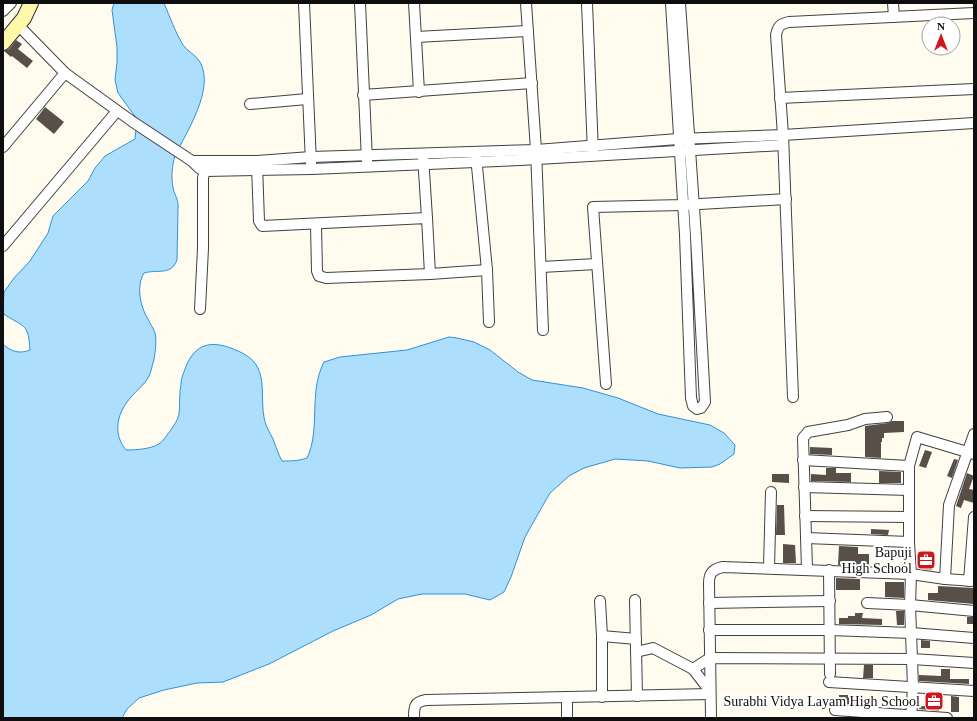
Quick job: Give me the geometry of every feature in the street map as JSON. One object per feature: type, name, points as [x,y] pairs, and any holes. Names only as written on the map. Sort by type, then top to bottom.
[{"type":"main road","points":[[3,44],[24,18],[31,3]]},
{"type":"street","points":[[3,11],[11,3]]},
{"type":"street","points":[[304,3],[312,169]]},
{"type":"street","points":[[360,3],[367,166]]},
{"type":"street","points":[[414,3],[419,92]]},
{"type":"street","points":[[526,3],[536,155],[543,330]]},
{"type":"street","points":[[587,3],[592,151]]},
{"type":"street","points":[[671,3],[683,205],[691,398],[692,406],[697,409],[701,408],[705,402],[694,203],[680,3]]},
{"type":"street","points":[[893,3],[894,17]]},
{"type":"street","points":[[793,397],[786,199],[776,35],[778,28],[781,23],[974,12]]},
{"type":"street","points":[[18,25],[65,73],[180,154],[192,161],[206,166],[257,166],[312,169],[367,166],[423,159],[536,155],[592,151],[678,139],[783,140]]},
{"type":"street","points":[[416,37],[528,31]]},
{"type":"street","points":[[3,147],[65,73]]},
{"type":"street","points":[[363,95],[532,83]]},
{"type":"street","points":[[780,98],[974,89]]},
{"type":"street","points":[[250,104],[308,99]]},
{"type":"street","points":[[3,246],[117,111]]},
{"type":"street","points":[[592,151],[679,151],[974,123]]},
{"type":"street","points":[[257,166],[311,157],[366,155],[423,159]]},
{"type":"street","points":[[476,157],[487,270],[489,322]]},
{"type":"street","points":[[423,159],[430,274]]},
{"type":"street","points":[[200,309],[204,248],[203,178],[206,166]]},
{"type":"street","points":[[257,166],[259,221],[262,226],[316,225],[427,218]]},
{"type":"street","points":[[606,384],[593,207],[683,205],[694,203],[786,199]]},
{"type":"street","points":[[316,225],[316,271],[319,276],[326,278],[487,270]]},
{"type":"street","points":[[541,266],[597,264]]},
{"type":"street","points":[[807,569],[803,438],[808,432],[848,425],[865,419],[887,417]]},
{"type":"street","points":[[945,579],[949,504],[971,453],[974,434]]},
{"type":"street","points":[[911,717],[913,687],[910,605],[911,574],[909,542],[909,466],[917,437],[971,453]]},
{"type":"street","points":[[803,460],[909,466]]},
{"type":"street","points":[[804,488],[909,490]]},
{"type":"street","points":[[769,568],[771,492]]},
{"type":"street","points":[[805,516],[909,517]]},
{"type":"street","points":[[711,718],[709,576],[712,571],[716,568],[723,567],[807,569],[911,574],[971,581],[974,517]]},
{"type":"street","points":[[806,538],[909,542]]},
{"type":"street","points":[[829,570],[829,678],[913,687],[974,691]]},
{"type":"street","points":[[635,600],[637,696]]},
{"type":"street","points":[[600,601],[602,636],[602,697]]},
{"type":"street","points":[[709,602],[830,601]]},
{"type":"street","points":[[867,603],[910,605],[974,611]]},
{"type":"street","points":[[709,630],[830,630],[911,633],[974,638]]},
{"type":"street","points":[[602,636],[636,639]]},
{"type":"street","points":[[636,652],[653,648],[693,669],[710,693]]},
{"type":"street","points":[[693,669],[710,658],[912,659],[974,663]]},
{"type":"street","points":[[414,718],[416,705],[419,701],[426,700],[567,698],[710,693]]},
{"type":"street","points":[[567,698],[567,718]]},
{"type":"street","points":[[835,710],[911,717],[947,718]]},
{"type":"water","points":[[114,3],[164,3],[183,45],[200,62],[204,73],[202,97],[198,110],[175,155],[173,164],[172,184],[178,206],[177,260],[168,270],[144,273],[140,284],[141,302],[145,314],[155,333],[156,346],[154,360],[148,378],[127,402],[120,416],[118,423],[119,437],[126,450],[152,447],[159,444],[171,430],[177,420],[181,380],[189,360],[194,353],[206,345],[213,344],[229,347],[249,357],[256,364],[262,381],[265,422],[282,461],[288,461],[307,458],[311,447],[315,398],[319,374],[324,362],[340,357],[407,350],[449,337],[474,342],[490,350],[518,372],[532,380],[583,388],[618,398],[658,414],[710,425],[724,433],[735,445],[734,454],[720,464],[712,467],[680,468],[648,461],[615,459],[584,468],[569,476],[550,493],[525,537],[504,592],[490,600],[465,594],[422,594],[398,599],[371,615],[333,631],[269,664],[223,682],[197,683],[164,690],[139,698],[127,709],[122,718],[3,718],[3,344],[16,352],[30,350],[28,335],[25,328],[5,315],[3,312],[4,292],[14,278],[30,261],[48,233],[53,216],[88,181],[95,168],[105,156],[135,139],[137,119],[118,93],[115,80],[117,47],[112,10]]},
{"type":"building","points":[[16,40],[22,44],[18,49],[33,61],[27,68],[4,51],[9,49]]},
{"type":"building","points":[[45,107],[64,122],[54,134],[36,119]]},
{"type":"building","points":[[892,421],[904,421],[904,432],[884,433],[884,438],[882,438],[881,442],[881,458],[865,457],[865,426],[888,423]]},
{"type":"building","points":[[810,447],[832,448],[832,455],[810,454]]},
{"type":"building","points":[[925,450],[932,452],[926,468],[919,466]]},
{"type":"building","points":[[954,459],[958,460],[952,478],[947,476]]},
{"type":"building","points":[[826,468],[836,468],[836,473],[851,473],[851,482],[811,481],[811,474],[826,475]]},
{"type":"building","points":[[879,471],[901,472],[901,483],[879,483]]},
{"type":"building","points":[[967,473],[974,476],[969,489],[974,490],[974,503],[964,500],[961,508],[956,506]]},
{"type":"building","points":[[772,474],[789,474],[789,483],[772,482]]},
{"type":"building","points":[[777,505],[784,505],[785,535],[776,535]]},
{"type":"building","points":[[871,529],[889,530],[888,535],[871,534]]},
{"type":"building","points":[[783,544],[795,545],[796,563],[783,563]]},
{"type":"building","points":[[839,546],[858,547],[858,554],[869,554],[869,566],[838,565]]},
{"type":"building","points":[[921,556],[934,558],[932,570],[920,569]]},
{"type":"building","points":[[836,578],[860,579],[860,590],[836,590]]},
{"type":"building","points":[[885,582],[904,582],[904,598],[885,597]]},
{"type":"building","points":[[938,586],[974,588],[974,604],[928,600],[928,593],[938,593]]},
{"type":"building","points":[[896,611],[904,611],[904,625],[897,625]]},
{"type":"building","points":[[855,613],[863,613],[862,618],[882,619],[882,625],[839,624],[839,618],[855,616]]},
{"type":"building","points":[[967,617],[974,617],[974,624],[967,624]]},
{"type":"building","points":[[921,640],[930,641],[930,648],[921,648]]},
{"type":"building","points":[[864,665],[873,665],[873,678],[863,678]]},
{"type":"building","points":[[941,669],[950,669],[950,679],[969,679],[969,684],[919,681],[919,675],[941,676]]},
{"type":"building","points":[[839,695],[862,695],[862,698],[875,699],[875,706],[839,704]]},
{"type":"building","points":[[951,696],[959,697],[959,712],[951,712]]},
{"type":"building","points":[[919,706],[939,706],[939,711],[919,709]]},
{"type":"place","name":"Bapuji High School","points":[[926,560]]},
{"type":"place","name":"Surabhi Vidya Layam High School","points":[[934,701]]}]
